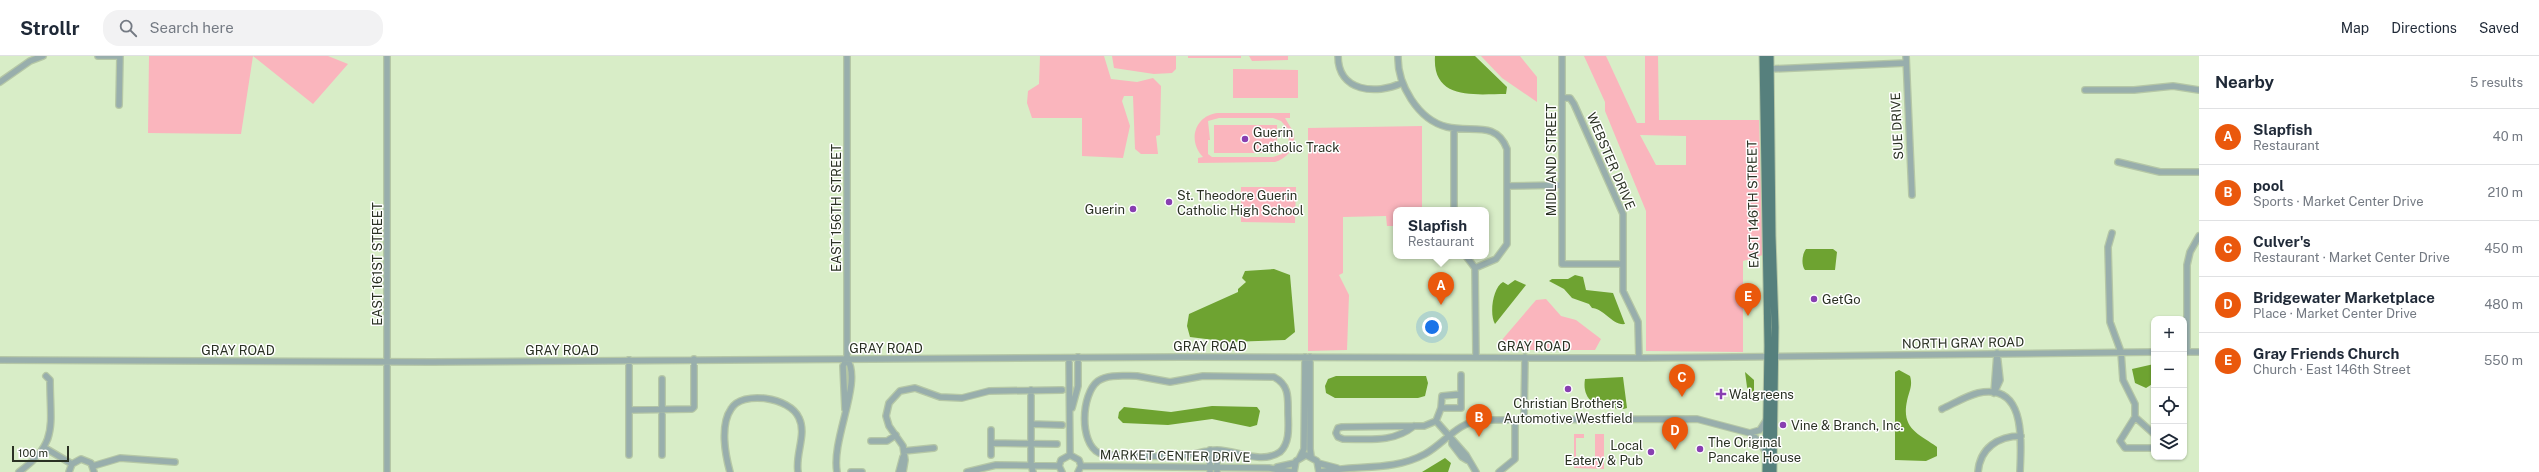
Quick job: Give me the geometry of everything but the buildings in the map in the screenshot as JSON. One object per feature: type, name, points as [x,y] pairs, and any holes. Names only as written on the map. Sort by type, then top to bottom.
[{"type":"main road","name":"EAST 146TH STREET","points":[[1764,56],[1772,356],[1767,419],[1766,472]]},
{"type":"main road","name":"EAST 146TH STREET","points":[[1770,56],[1773,472]]},
{"type":"street","points":[[0,82],[35,57],[43,56]]},
{"type":"street","points":[[98,56],[120,56],[119,105]]},
{"type":"street","name":"EAST 161ST STREET","points":[[387,56],[387,472]]},
{"type":"street","name":"EAST 156TH STREET","points":[[837,472],[836,450],[845,409],[850,395],[852,366],[847,359],[847,56]]},
{"type":"street","points":[[1338,56],[1341,72],[1346,80],[1354,86],[1363,89],[1384,89],[1402,83]]},
{"type":"street","points":[[1398,56],[1402,83],[1410,99],[1421,111],[1445,127],[1486,129],[1499,135],[1507,149],[1507,244],[1496,259],[1475,268]]},
{"type":"street","name":"MIDLAND STREET","points":[[1562,56],[1562,264],[1623,264]]},
{"type":"street","name":"SUE DRIVE","points":[[1906,56],[1912,195]]},
{"type":"street","points":[[1770,69],[1906,63]]},
{"type":"street","points":[[2085,90],[2134,90],[2173,86],[2199,90]]},
{"type":"street","name":"WEBSTER DRIVE","points":[[1562,98],[1570,98],[1574,104],[1622,211],[1624,295],[1638,322],[1639,358]]},
{"type":"street","points":[[1454,128],[1454,207]]},
{"type":"street","points":[[2118,162],[2160,172],[2199,172]]},
{"type":"street","points":[[1508,186],[1562,186]]},
{"type":"street","points":[[2112,232],[2108,247],[2109,319],[2121,352],[2122,375],[2134,401],[2135,417],[2121,438],[2121,444],[2126,448],[2151,448]]},
{"type":"street","points":[[2186,316],[2187,265],[2191,249],[2199,236]]},
{"type":"street","points":[[1468,259],[1475,268],[1476,357]]},
{"type":"street","name":"NORTH GRAY ROAD","points":[[1772,356],[2151,352]]},
{"type":"street","points":[[2187,352],[2199,352]]},
{"type":"street","points":[[1994,393],[1997,353]]},
{"type":"street","points":[[1308,356],[1310,449],[1312,456],[1318,463],[1320,472],[1400,466],[1426,454],[1447,436],[1473,421],[1515,419],[1697,419],[1750,433],[1760,442],[1766,454]]},
{"type":"street","points":[[1294,472],[1295,463],[1304,449],[1308,356]]},
{"type":"street","name":"GRAY ROAD","points":[[0,360],[388,361],[1308,356],[1639,358],[1772,356]]},
{"type":"street","points":[[1524,419],[1525,357]]},
{"type":"street","points":[[1069,358],[1071,412],[1070,455]]},
{"type":"street","points":[[1071,412],[1078,386],[1078,358]]},
{"type":"street","points":[[629,410],[693,408],[694,359]]},
{"type":"street","points":[[629,360],[629,455]]},
{"type":"street","points":[[1441,408],[1461,408],[1461,375]]},
{"type":"street","points":[[19,472],[33,462],[45,448],[50,412],[50,380],[46,376]]},
{"type":"street","points":[[1112,376],[1137,376],[1173,382],[1203,376],[1270,376],[1279,380],[1286,389],[1288,416],[1287,440],[1282,449],[1276,454],[1242,456],[1217,450],[1210,450],[1187,455],[1102,454],[1095,451],[1088,443],[1085,419],[1092,387],[1099,380],[1112,376]]},
{"type":"street","points":[[662,379],[662,455]]},
{"type":"street","points":[[903,472],[904,453],[901,440],[887,422],[887,409],[892,397],[903,389],[918,388],[942,398],[969,397],[990,391],[1062,390]]},
{"type":"street","points":[[1031,390],[1031,465],[1033,472]]},
{"type":"street","points":[[1942,409],[1972,395],[1994,393],[2005,398],[2016,409],[2020,420],[2020,472]]},
{"type":"street","points":[[1414,426],[1400,436],[1385,439],[1343,439],[1338,437],[1336,433],[1338,428],[1342,427],[1414,426],[1424,426],[1436,421],[1441,408],[1442,396],[1461,394]]},
{"type":"street","points":[[730,472],[726,450],[727,417],[731,407],[745,400],[777,400],[790,406],[796,412],[802,427],[797,458],[798,472]]},
{"type":"street","points":[[2135,417],[2151,431]]},
{"type":"street","points":[[1499,472],[1515,459],[1515,419]]},
{"type":"street","points":[[1750,433],[1760,430],[1767,419]]},
{"type":"street","points":[[1436,421],[1476,472]]},
{"type":"street","points":[[1031,424],[1062,425]]},
{"type":"street","points":[[991,430],[991,455]]},
{"type":"street","points":[[871,441],[886,442],[896,435]]},
{"type":"street","points":[[1978,472],[1982,456],[1992,444],[2005,437],[2021,436]]},
{"type":"street","points":[[991,443],[1057,444]]},
{"type":"street","points":[[45,448],[72,464]]},
{"type":"street","points":[[904,453],[934,448]]},
{"type":"street","points":[[1210,450],[1210,470]]},
{"type":"street","points":[[1217,450],[1217,470]]},
{"type":"street","points":[[899,472],[904,453]]},
{"type":"street","points":[[1062,472],[1060,466],[1063,458],[1070,455]]},
{"type":"street","points":[[1070,455],[1079,460],[1079,469]]},
{"type":"street","points":[[1300,457],[1312,456]]},
{"type":"street","points":[[69,472],[72,464],[81,459],[88,460],[94,469],[120,458],[175,462]]},
{"type":"street","name":"MARKET CENTER DRIVE","points":[[1079,469],[1217,470],[1269,468],[1295,463]]},
{"type":"street","points":[[1318,463],[1345,469]]},
{"type":"street","points":[[1028,472],[1031,465]]},
{"type":"street","points":[[967,472],[990,466],[1060,466]]},
{"type":"street","name":"MARKET CENTER DRIVE","points":[[1269,468],[1291,472]]},
{"type":"street","points":[[851,472],[862,472]]},
{"type":"shaded area","points":[[149,56],[253,56],[241,134],[148,133]]},
{"type":"shaded area","points":[[253,56],[328,56],[348,64],[313,104]]},
{"type":"shaded area","points":[[1040,56],[1104,56],[1111,79],[1137,82],[1153,78],[1161,86],[1160,135],[1156,136],[1158,154],[1141,154],[1135,149],[1133,96],[1124,96],[1122,101],[1130,126],[1123,158],[1082,156],[1082,118],[1032,118],[1027,103],[1028,91],[1039,84]]},
{"type":"shaded area","points":[[1112,56],[1176,56],[1176,69],[1172,73],[1154,74],[1114,68]]},
{"type":"shaded area","points":[[1188,56],[1241,56],[1241,58],[1188,58]]},
{"type":"shaded area","points":[[1249,56],[1288,56],[1288,60],[1252,61]]},
{"type":"shaded area","points":[[1435,56],[1475,56],[1507,87],[1506,94],[1469,94],[1448,88],[1440,81],[1436,71]]},
{"type":"shaded area","points":[[1481,56],[1520,56],[1537,77],[1537,102],[1502,78]]},
{"type":"shaded area","points":[[1584,56],[1606,56],[1637,123],[1645,123],[1645,56],[1658,56],[1659,120],[1759,120],[1763,255],[1743,261],[1743,352],[1646,351],[1646,211],[1605,111],[1605,102]],"holes":[[[1640,135],[1686,136],[1686,165],[1656,165]]]},
{"type":"shaded area","points":[[1233,69],[1298,70],[1298,98],[1233,98]]},
{"type":"shaded area","points":[[1218,113],[1290,113],[1290,118],[1285,118],[1294,133],[1294,143],[1284,158],[1275,162],[1198,163],[1198,158],[1203,157],[1195,144],[1196,130],[1204,118]],"holes":[[[1219,118],[1273,118],[1281,121],[1288,129],[1289,144],[1282,154],[1273,157],[1212,157],[1208,154],[1208,140],[1210,140],[1208,121]]]},
{"type":"shaded area","name":"Guerin Catholic Track","points":[[1214,125],[1277,125],[1277,153],[1214,153]]},
{"type":"shaded area","points":[[1422,126],[1422,207],[1393,207],[1393,226],[1387,226],[1386,216],[1343,217],[1343,273],[1339,275],[1349,295],[1347,350],[1308,351],[1308,128]]},
{"type":"shaded area","points":[[1241,187],[1296,187],[1295,223],[1241,222]]},
{"type":"shaded area","points":[[1806,249],[1833,249],[1837,252],[1835,270],[1805,270],[1802,260]]},
{"type":"shaded area","points":[[1274,269],[1290,275],[1295,332],[1285,340],[1230,342],[1190,337],[1187,326],[1189,314],[1238,292],[1238,289],[1246,282],[1242,278],[1245,271]]},
{"type":"shaded area","points":[[1575,275],[1583,277],[1586,290],[1613,293],[1625,324],[1616,322],[1600,311],[1592,308],[1589,304],[1572,298],[1564,289],[1549,281],[1552,279],[1568,279]]},
{"type":"shaded area","points":[[1515,280],[1526,285],[1495,324],[1492,314],[1494,295],[1503,282],[1508,285]]},
{"type":"shaded area","points":[[1546,299],[1561,316],[1576,320],[1601,339],[1595,350],[1512,350],[1501,341],[1536,300]]},
{"type":"shaded area","points":[[2151,365],[2151,385],[2146,388],[2135,383],[2132,369]]},
{"type":"shaded area","points":[[1899,370],[1910,376],[1911,380],[1906,410],[1909,424],[1913,430],[1937,447],[1937,456],[1926,461],[1895,460],[1895,372]]},
{"type":"shaded area","points":[[1745,372],[1754,380],[1754,402],[1747,387]]},
{"type":"shaded area","points":[[1336,376],[1426,376],[1428,383],[1425,396],[1418,398],[1335,398],[1326,393],[1325,386],[1328,379]]},
{"type":"shaded area","points":[[1623,377],[1627,408],[1619,409],[1599,406],[1587,396],[1585,391],[1585,379]]},
{"type":"shaded area","points":[[1212,406],[1257,407],[1260,411],[1257,425],[1250,427],[1212,419],[1168,425],[1123,423],[1118,418],[1119,412],[1124,407],[1171,412]]},
{"type":"shaded area","points":[[1574,434],[1584,434],[1584,438],[1576,438],[1576,461],[1595,461],[1595,434],[1604,434],[1604,469],[1574,468]]},
{"type":"shaded area","points":[[1445,458],[1451,463],[1448,472],[1422,472]]},
{"type":"place","name":"Guerin Catholic Track","points":[[1245,139]]},
{"type":"place","name":"St. Theodore Guerin Catholic High School","points":[[1169,202]]},
{"type":"place","name":"Guerin","points":[[1133,209]]},
{"type":"place","name":"GetGo","points":[[1814,299]]},
{"type":"place","name":"Slapfish","points":[[1441,305]]},
{"type":"place","name":"Gray Friends Church","points":[[1748,316]]},
{"type":"place","name":"Christian Brothers Automotive Westfield","points":[[1568,389]]},
{"type":"place","name":"Walgreens","points":[[1721,394]]},
{"type":"place","name":"Culver's","points":[[1682,397]]},
{"type":"place","name":"Vine & Branch, Inc.","points":[[1783,425]]},
{"type":"place","name":"pool","points":[[1479,437]]},
{"type":"place","name":"The Original Pancake House","points":[[1700,449]]},
{"type":"place","name":"Bridgewater Marketplace","points":[[1675,450]]},
{"type":"place","name":"Local Eatery & Pub","points":[[1651,452]]}]
